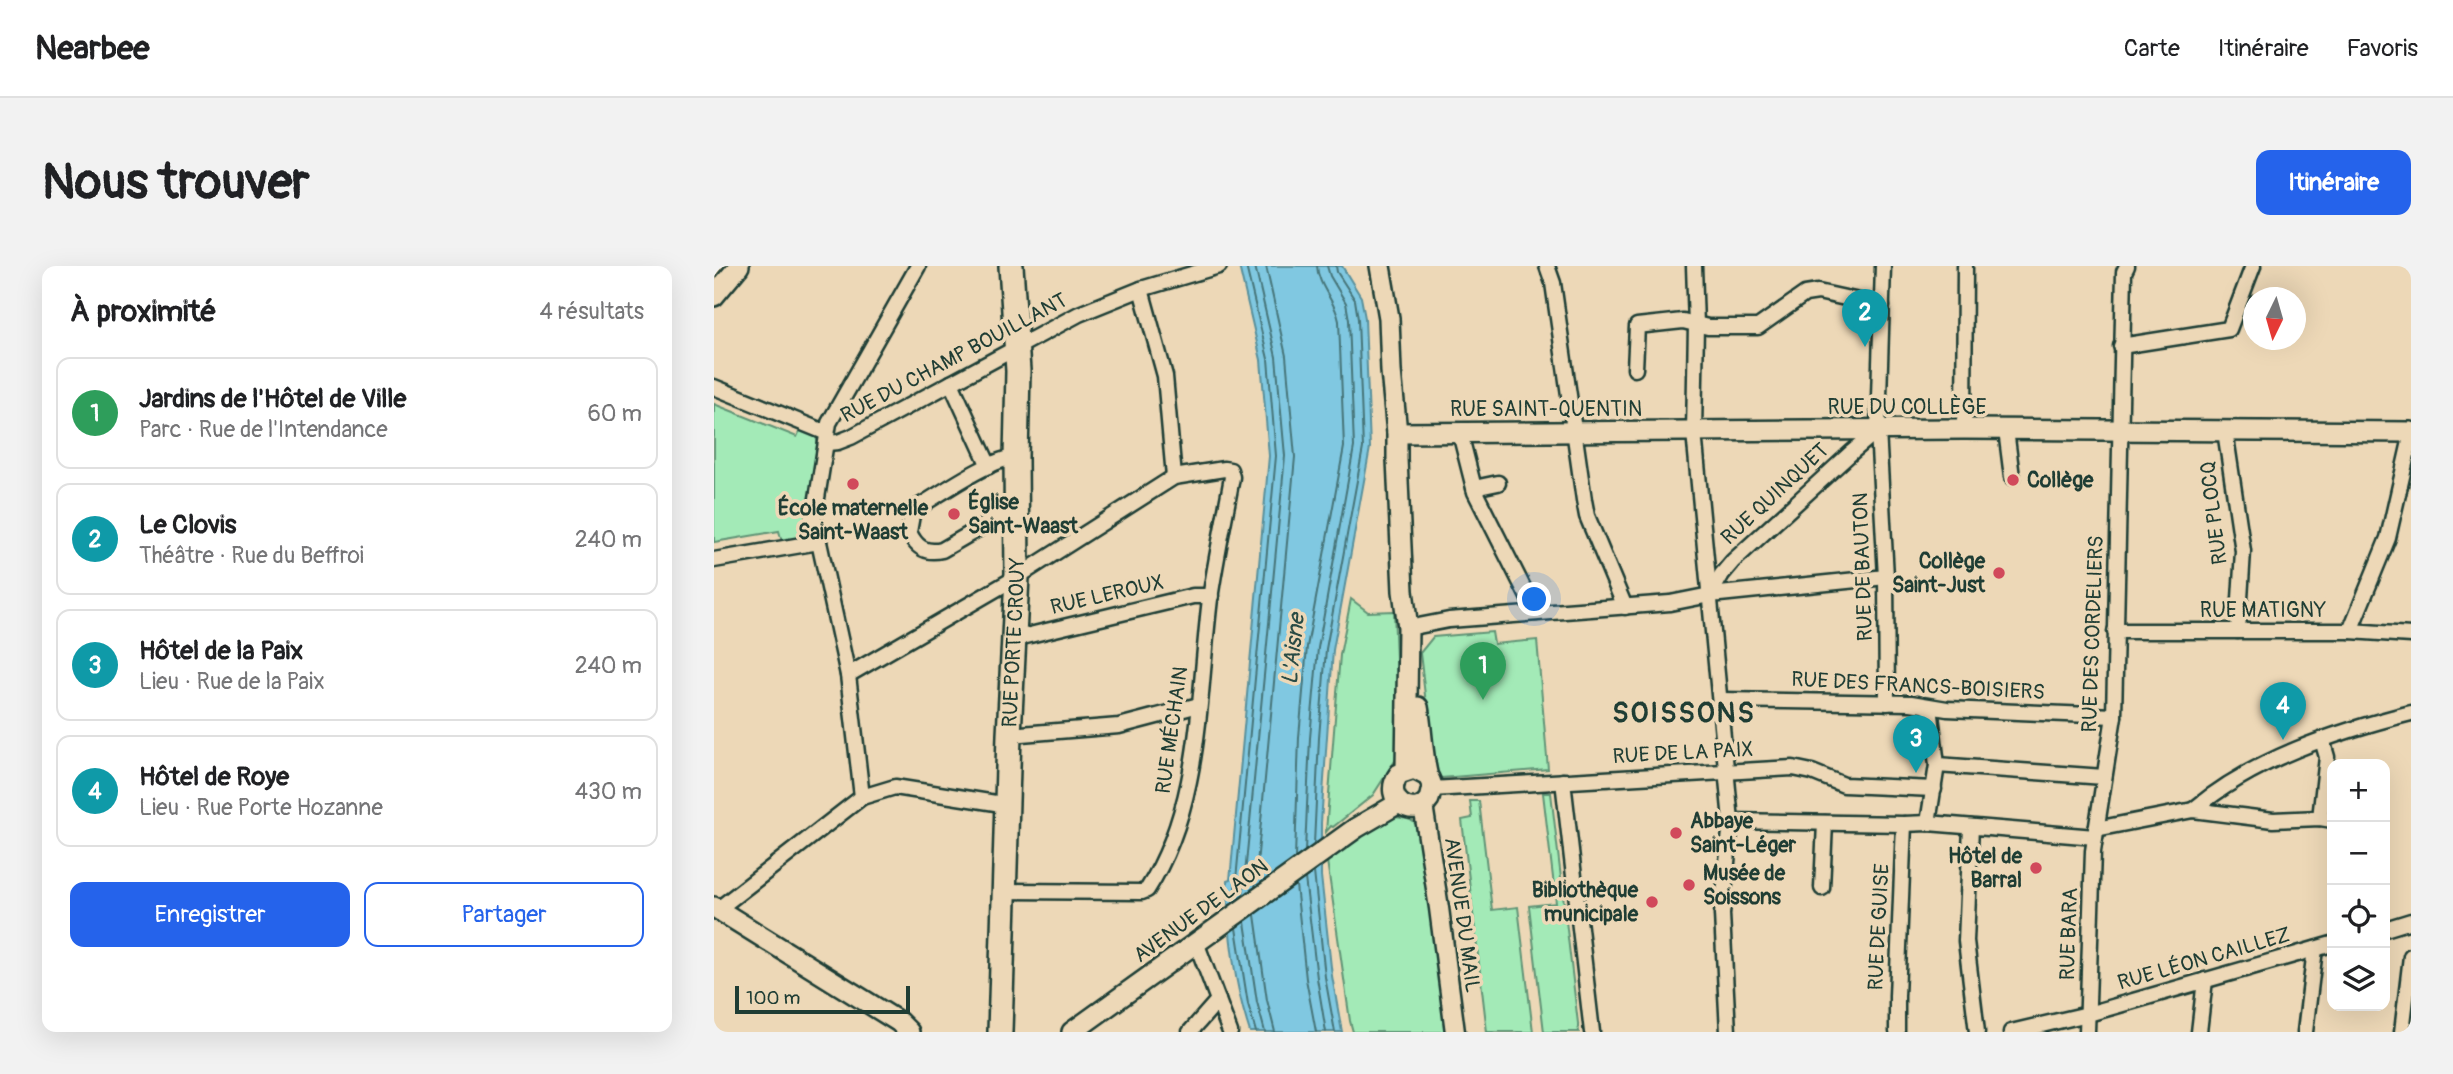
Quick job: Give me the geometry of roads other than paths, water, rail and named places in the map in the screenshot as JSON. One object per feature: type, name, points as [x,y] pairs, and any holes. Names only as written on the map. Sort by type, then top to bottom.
[{"type":"main road","points":[[714,296],[738,266]]},
{"type":"main road","name":"RUE PORTE CROUY","points":[[1000,1025],[1017,577],[1018,370],[1011,266]]},
{"type":"main road","points":[[1380,266],[1389,318],[1403,591],[1408,628],[1406,770]]},
{"type":"main road","name":"RUE DU COLLÈGE","points":[[1694,432],[1964,429],[2411,435]]},
{"type":"main road","name":"RUE SAINT-QUENTIN","points":[[1397,433],[1694,432]]},
{"type":"main road","points":[[1409,655],[1427,790],[1415,808],[1406,807],[1396,795],[1399,774],[1406,770],[1421,771],[1427,790]]},
{"type":"main road","name":"AVENUE DE LAON","points":[[1072,1032],[1356,828],[1396,795]]},
{"type":"main road","points":[[715,909],[899,1022],[909,1032]]},
{"type":"street","points":[[862,797],[848,675],[814,517],[829,423],[918,266]]},
{"type":"street","points":[[1547,266],[1553,283],[1587,516],[1625,607]]},
{"type":"street","points":[[1694,266],[1694,432],[1731,821],[1722,914],[1728,1032]]},
{"type":"street","name":"RUE DE BAUTON","points":[[1883,266],[1878,430],[1886,577],[1887,703]]},
{"type":"street","points":[[1964,429],[1965,266]]},
{"type":"street","name":"RUE DES CORDELIERS","points":[[2095,833],[2114,716],[2123,272],[2127,266]]},
{"type":"street","points":[[2121,346],[2229,329],[2253,266]]},
{"type":"street","name":"RUE DU CHAMP BOUILLANT","points":[[827,438],[838,442],[850,437],[1079,314],[1141,289],[1220,267]]},
{"type":"street","points":[[848,675],[1017,577],[1174,477],[1165,376],[1141,289]]},
{"type":"street","points":[[1635,369],[1637,326],[1683,321],[1696,325],[1759,327],[1805,294],[1818,292],[1882,306]]},
{"type":"street","points":[[951,383],[989,466]]},
{"type":"street","points":[[714,387],[827,438]]},
{"type":"street","name":"RUE QUINQUET","points":[[1710,595],[1733,561],[1878,430]]},
{"type":"street","points":[[2006,430],[2012,477]]},
{"type":"street","name":"RUE PLOCQ","points":[[2224,431],[2243,551],[2238,631]]},
{"type":"street","points":[[1456,432],[1474,488],[1536,613]]},
{"type":"street","points":[[2350,631],[2388,538],[2411,435]]},
{"type":"street","points":[[1016,457],[1006,458],[989,466],[918,507],[910,522],[909,532],[925,551],[942,550],[1004,514],[1016,513]]},
{"type":"street","name":"RUE MÉCHAIN","points":[[1004,891],[1142,892],[1147,890],[1163,861],[1178,822],[1193,765],[1211,596],[1232,477],[1230,470],[1224,469],[1174,477]]},
{"type":"street","points":[[1474,488],[1498,483]]},
{"type":"street","points":[[714,560],[819,542]]},
{"type":"street","points":[[1408,628],[1449,620],[1625,607],[1685,601],[1710,595],[1886,577]]},
{"type":"street","name":"RUE LEROUX","points":[[1013,639],[1193,596],[1211,596]]},
{"type":"street","name":"RUE MATIGNY","points":[[2115,631],[2350,631],[2411,635]]},
{"type":"street","name":"RUE DES FRANCS-BOISIERS","points":[[1720,701],[1911,703],[1930,707],[2114,716]]},
{"type":"street","points":[[1009,735],[1119,726],[1199,705]]},
{"type":"street","points":[[1928,823],[1937,765],[1930,707]]},
{"type":"street","points":[[2193,810],[2216,791],[2263,765],[2322,740],[2411,713]]},
{"type":"street","points":[[1731,821],[1928,823],[2095,833],[2193,810],[2273,820],[2326,819],[2327,757],[2322,740]]},
{"type":"street","points":[[1937,765],[2104,777]]},
{"type":"street","name":"RUE DE LA PAIX","points":[[1427,790],[1793,768],[1812,772],[1844,785],[1934,789]]},
{"type":"street","points":[[1563,781],[1592,1032]]},
{"type":"street","points":[[715,909],[862,797],[895,787],[1008,806]]},
{"type":"street","name":"AVENUE DU MAIL","points":[[1427,790],[1432,856],[1455,1032]]},
{"type":"street","points":[[1822,888],[1825,823]]},
{"type":"street","name":"RUE DE GUISE","points":[[1898,1032],[1904,824]]},
{"type":"street","points":[[1971,827],[1966,941],[1977,1032]]},
{"type":"street","name":"RUE BARA","points":[[2087,1032],[2095,833]]},
{"type":"street","points":[[2390,927],[2411,921]]},
{"type":"street","points":[[1199,940],[1230,1032]]},
{"type":"street","name":"RUE LÉON CAILLEZ","points":[[2011,1032],[2088,1014],[2327,945]]},
{"type":"street","points":[[2305,1032],[2315,949]]},
{"type":"street","points":[[2402,1032],[2411,956]]},
{"type":"street","points":[[2199,1032],[2205,980]]},
{"type":"street","points":[[1190,1032],[1218,1000]]},
{"type":"water","name":"L'Aisne","points":[[1239,266],[1342,266],[1361,297],[1365,318],[1370,448],[1333,650],[1321,823],[1321,876],[1332,976],[1342,1032],[1250,1032],[1233,957],[1227,881],[1230,880],[1269,456],[1261,360]]},
{"type":"place","name":"Le Clovis","points":[[1865,347]]},
{"type":"place","name":"Collège","points":[[2013,480]]},
{"type":"place","name":"École maternelle Saint-Waast","points":[[853,484]]},
{"type":"place","name":"Église Saint-Waast","points":[[954,514]]},
{"type":"place","name":"Collège Saint-Just","points":[[1999,573]]},
{"type":"place","name":"Jardins de l'Hôtel de Ville","points":[[1483,700]]},
{"type":"place","name":"Hôtel de Roye","points":[[2283,740]]},
{"type":"place","name":"Hôtel de la Paix","points":[[1916,773]]},
{"type":"place","name":"Abbaye Saint-Léger","points":[[1676,833]]},
{"type":"place","name":"Hôtel de Barral","points":[[2036,868]]},
{"type":"place","name":"Musée de Soissons","points":[[1689,885]]},
{"type":"place","name":"Bibliothèque municipale","points":[[1652,902]]},
{"type":"district","name":"SOISSONS","points":[[1684,713]]}]
